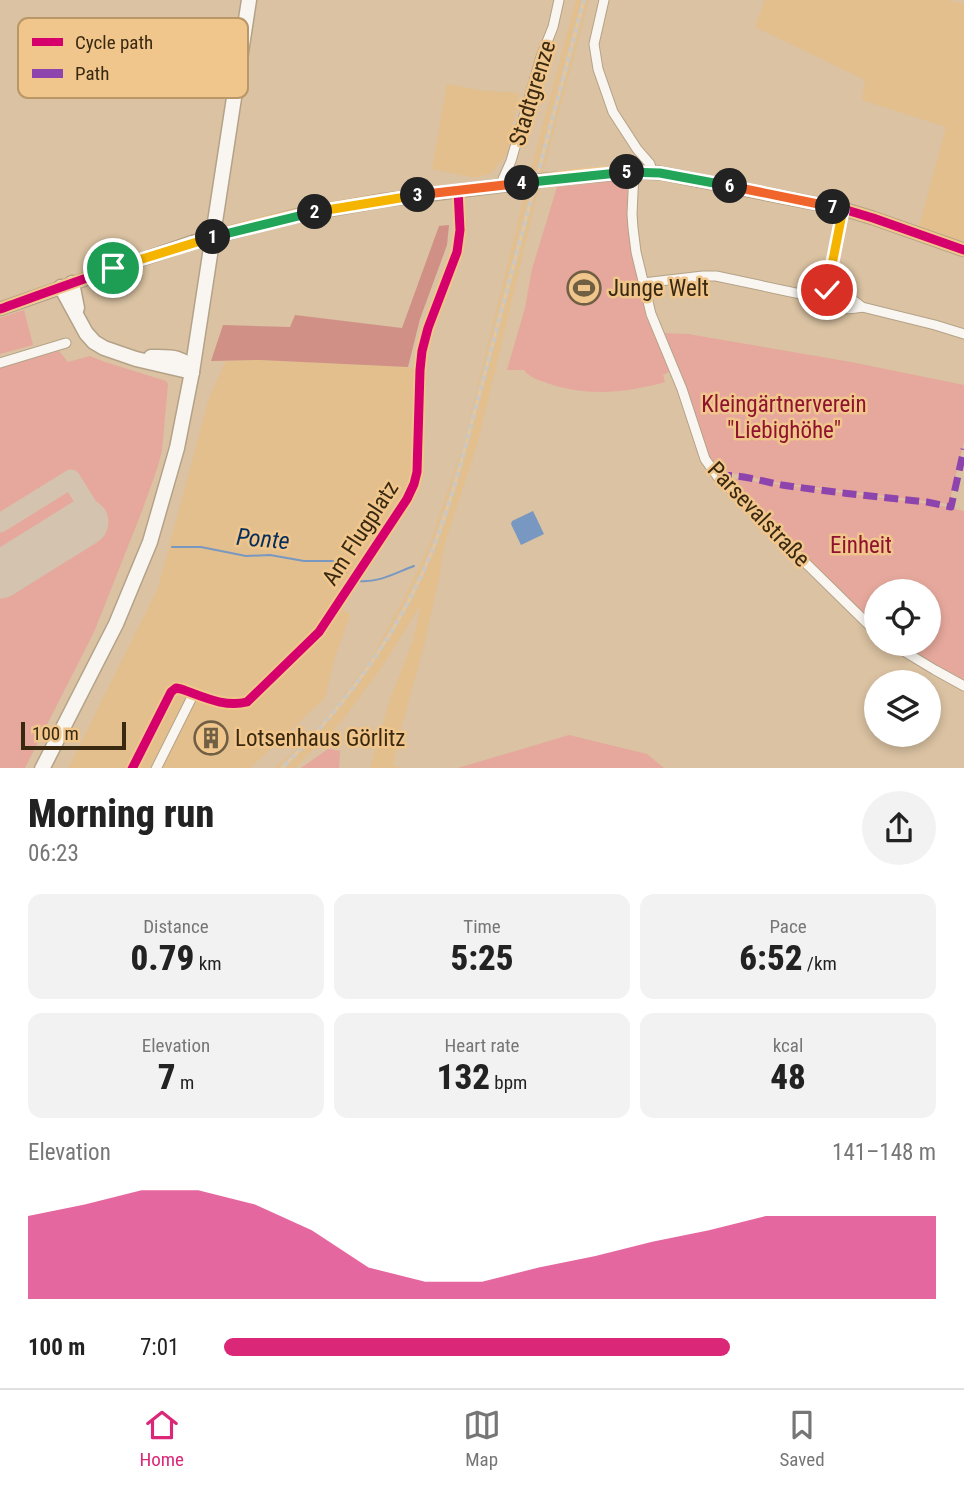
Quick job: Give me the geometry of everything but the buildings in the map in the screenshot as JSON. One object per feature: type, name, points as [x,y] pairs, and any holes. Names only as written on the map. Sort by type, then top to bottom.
[{"type":"main road","points":[[246,18],[249,0]]},
{"type":"main road","points":[[42,768],[116,624],[150,542],[177,448],[192,372],[234,98]]},
{"type":"main road","points":[[67,285],[79,320],[94,342],[104,348],[129,355],[169,357],[185,361],[192,372]]},
{"type":"main road","points":[[169,357],[181,352],[196,338]]},
{"type":"main road","points":[[129,355],[192,372]]},
{"type":"street","name":"Stadtgrenze","points":[[502,185],[541,57],[553,27],[559,0]]},
{"type":"street","points":[[604,0],[594,44],[598,69],[613,111],[650,164],[652,172]]},
{"type":"street","points":[[0,309],[192,242],[295,216],[458,190],[634,172],[652,172],[843,209],[964,250]]},
{"type":"street","name":"Parsevalstraße","points":[[634,172],[633,228],[643,283],[657,331],[682,389],[708,464],[718,477],[864,620]]},
{"type":"street","name":"Am Flugplatz","points":[[194,693],[223,703],[236,705],[247,702],[319,632],[407,499],[417,472],[419,372],[422,351],[457,252],[460,230],[458,190]]},
{"type":"street","points":[[843,209],[825,295],[831,306],[850,309],[862,307],[964,334]]},
{"type":"street","points":[[643,283],[716,276],[825,295],[847,295],[862,307]]},
{"type":"street","points":[[0,363],[66,343]]},
{"type":"street","points":[[912,656],[964,686]]},
{"type":"street","points":[[132,768],[171,692],[176,688],[194,693],[156,768]]},
{"type":"shaded area","points":[[576,0],[589,0],[542,175],[477,445],[444,546],[424,645],[393,766],[404,768],[370,768],[390,699],[413,641],[421,604],[382,667],[341,722],[295,768],[274,768],[330,713],[370,660],[406,595],[431,541],[464,442]]},
{"type":"shaded area","points":[[765,0],[948,0],[964,4],[964,244],[919,227],[946,127],[862,100],[865,80],[755,27]]},
{"type":"shaded area","points":[[447,84],[484,91],[519,93],[507,154],[491,173],[476,178],[432,169]]},
{"type":"shaded area","points":[[449,225],[447,245],[420,319],[408,367],[260,360],[211,361],[223,325],[290,327],[295,315],[402,328],[439,226]]},
{"type":"shaded area","points":[[226,361],[408,367],[417,370],[415,468],[412,483],[332,601],[350,615],[334,660],[325,698],[250,768],[68,768],[158,588],[209,398]]},
{"type":"green space","name":"Junge Welt","points":[[627,180],[628,228],[646,317],[671,371],[663,375],[665,382],[636,389],[591,392],[547,383],[524,370],[507,370],[525,308],[532,269],[557,187]]},
{"type":"green space","points":[[24,310],[33,345],[0,354],[0,318]]},
{"type":"green space","name":"Kleingärtnerverein \"Liebighöhe\"","points":[[659,333],[688,334],[964,385],[964,442],[949,504],[779,483],[716,470],[707,456]]},
{"type":"green space","points":[[59,351],[68,362],[90,356],[166,381],[168,384],[162,451],[142,511],[94,632],[25,768],[0,768],[0,368]]},
{"type":"green space","name":"Einheit","points":[[722,477],[938,505],[964,511],[964,683],[919,656],[941,656],[941,579],[864,579],[864,617]]},
{"type":"green space","points":[[569,735],[647,754],[664,768],[458,768]]},
{"type":"green space","points":[[328,749],[340,751],[339,768],[301,768]]},
{"type":"water","points":[[533,511],[544,534],[521,545],[512,521]]},
{"type":"waterway","name":"Ponte","points":[[172,547],[201,547],[246,556],[270,555],[304,561],[333,561],[346,572]]},
{"type":"waterway","name":"Ponte","points":[[358,581],[380,579],[414,566]]},
{"type":"taxiway","points":[[0,523],[71,479],[89,508],[85,522]]},
{"type":"runway","points":[[0,575],[85,522]]},
{"type":"railway","points":[[282,768],[328,719],[370,665],[405,608],[434,546],[463,457],[584,0]]},
{"type":"marked path","points":[[718,477],[741,477],[782,485],[951,507],[964,449]]},
{"type":"cycle path","points":[[0,309],[181,246],[293,216],[402,197],[605,173],[660,173],[843,209],[964,250]]},
{"type":"cycle path","points":[[133,768],[171,692],[176,688],[222,702],[247,702],[319,632],[407,499],[417,472],[422,351],[457,252],[460,230],[458,190]]},
{"type":"place","name":"Junge Welt","points":[[584,288]]},
{"type":"place","name":"Lotsenhaus Görlitz","points":[[211,738]]},
{"type":"route","points":[[113,268],[235,230],[339,208],[568,177],[652,172],[843,209],[827,290]]}]
